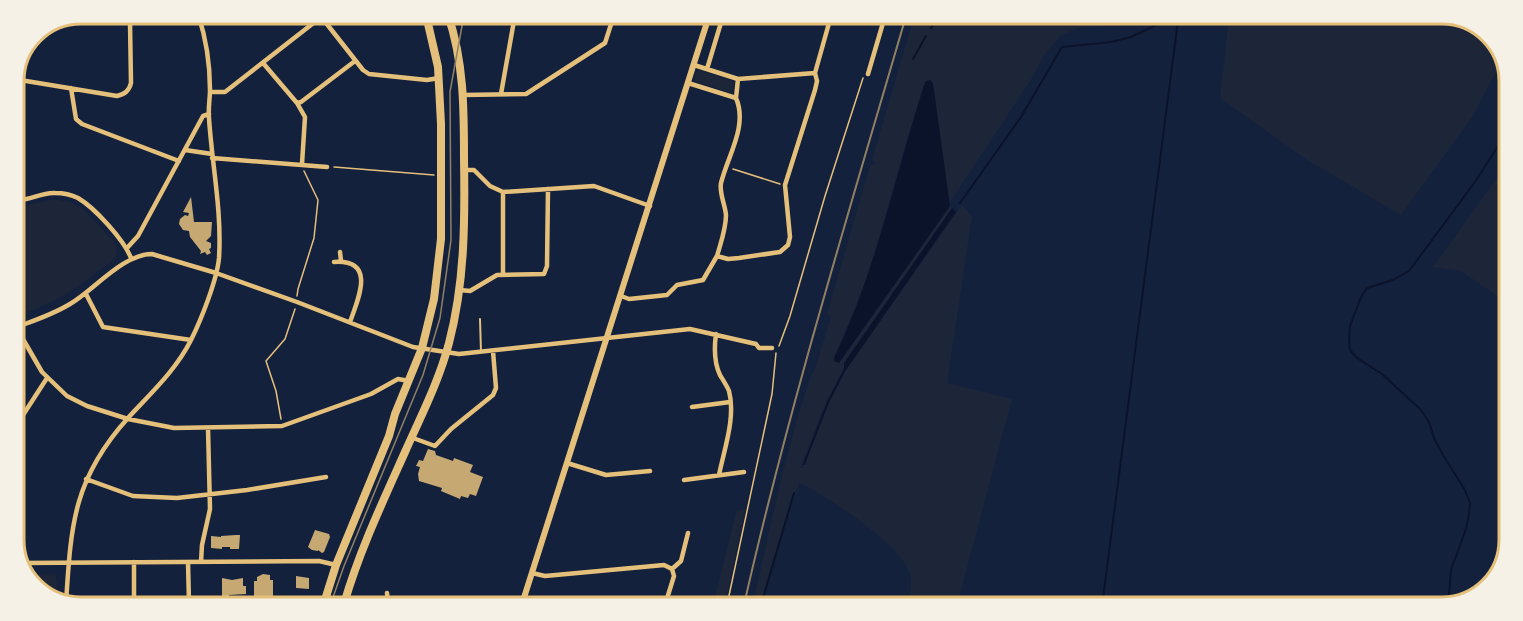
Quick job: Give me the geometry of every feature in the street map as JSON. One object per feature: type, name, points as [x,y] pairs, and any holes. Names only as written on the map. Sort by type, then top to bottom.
[{"type":"main road","points":[[326,597],[336,565],[422,348],[434,299],[441,239],[441,124],[439,78],[434,42],[429,24]]},
{"type":"main road","points":[[346,597],[447,352],[459,290],[464,243],[463,95],[457,47],[451,24]]},
{"type":"street","points":[[24,81],[117,96],[124,94],[130,89],[131,83],[130,24]]},
{"type":"street","points":[[66,595],[71,530],[77,504],[87,478],[105,446],[163,381],[191,340],[216,273],[219,259],[219,217],[208,114],[210,92],[207,49],[201,24]]},
{"type":"street","points":[[210,92],[225,92],[311,24]]},
{"type":"street","points":[[329,24],[363,70],[369,74],[427,80],[439,78]]},
{"type":"street","points":[[501,94],[513,24]]},
{"type":"street","points":[[463,95],[526,94],[605,43],[611,24]]},
{"type":"street","points":[[524,597],[706,24]]},
{"type":"street","points":[[707,69],[721,24]]},
{"type":"street","points":[[717,256],[728,259],[739,258],[780,252],[788,246],[790,237],[785,185],[818,81],[815,73],[829,24]]},
{"type":"street","points":[[868,74],[883,24]]},
{"type":"street","points":[[297,103],[355,60]]},
{"type":"street","points":[[263,63],[297,103],[305,117],[302,164]]},
{"type":"street","points":[[694,64],[738,79],[815,73]]},
{"type":"street","points":[[621,296],[629,298],[667,295],[677,285],[703,280],[717,256],[725,228],[726,214],[720,185],[741,120],[740,107],[736,98],[738,79]]},
{"type":"street","points":[[688,83],[736,98]]},
{"type":"street","points":[[71,88],[76,119],[82,124],[178,161]]},
{"type":"street","points":[[127,248],[138,237],[203,116],[208,114]]},
{"type":"street","points":[[184,150],[212,156],[327,167]]},
{"type":"street","points":[[464,170],[474,170],[490,186],[503,192],[594,186],[650,206]]},
{"type":"street","points":[[459,290],[470,291],[497,275],[544,274],[546,272],[548,189]]},
{"type":"street","points":[[24,200],[55,192],[78,198],[89,206],[127,248],[131,258]]},
{"type":"street","points":[[503,192],[503,275]]},
{"type":"street","points":[[340,252],[341,261]]},
{"type":"street","points":[[24,324],[57,312],[86,294],[131,258],[152,254],[216,273],[413,347],[459,354],[690,329],[756,344],[759,348],[772,348]]},
{"type":"street","points":[[334,262],[341,261],[356,267],[361,272],[362,279],[350,322]]},
{"type":"street","points":[[86,294],[104,327],[191,340]]},
{"type":"street","points":[[716,334],[715,359],[719,373],[729,391],[730,402],[730,422],[719,475]]},
{"type":"street","points":[[24,341],[47,378],[67,396],[87,406],[128,419],[174,428],[282,426],[371,394],[398,379],[409,381]]},
{"type":"street","points":[[413,438],[435,446],[493,395],[496,381],[493,351]]},
{"type":"street","points":[[24,414],[47,378]]},
{"type":"street","points":[[692,407],[730,402]]},
{"type":"street","points":[[201,562],[202,544],[210,509],[208,428]]},
{"type":"street","points":[[567,463],[606,475],[650,471]]},
{"type":"street","points":[[684,480],[744,472]]},
{"type":"street","points":[[87,478],[133,496],[177,498],[247,490],[326,477]]},
{"type":"street","points":[[672,569],[681,561],[688,533]]},
{"type":"street","points":[[29,563],[319,561],[336,565]]},
{"type":"street","points":[[134,562],[134,597]]},
{"type":"street","points":[[188,562],[189,597]]},
{"type":"street","points":[[532,573],[545,576],[664,565],[672,569],[674,576],[667,597]]},
{"type":"street","points":[[387,593],[387,597]]},
{"type":"lane","points":[[480,319],[482,352]]},
{"type":"path","points":[[729,597],[772,394],[777,348],[790,316],[859,86],[868,74]]},
{"type":"path","points":[[282,426],[276,391],[266,361],[285,339],[314,238],[318,200],[302,164]]},
{"type":"path","points":[[327,167],[436,175]]},
{"type":"path","points":[[726,167],[785,185]]},
{"type":"shaded area","points":[[912,24],[1124,24],[1081,27],[1061,35],[1044,55],[1032,78],[948,205],[933,83],[926,82],[905,146],[867,280],[834,358],[839,363],[950,206],[952,208],[844,363],[844,368],[823,410],[800,468],[803,468],[825,411],[846,370],[962,205],[972,216],[947,383],[1012,399],[959,597],[910,597],[911,578],[906,565],[896,552],[864,524],[799,482],[796,494],[793,494],[762,597],[755,597],[794,430],[831,316],[827,314],[870,166],[875,164],[872,160]]},
{"type":"shaded area","points":[[1228,24],[1453,25],[1464,28],[1477,36],[1487,46],[1495,59],[1498,69],[1472,117],[1401,215],[1309,161],[1220,98]]},
{"type":"shaded area","points":[[700,70],[734,82],[732,93],[696,82],[694,79],[696,72]]},
{"type":"shaded area","points":[[930,80],[933,83],[950,206],[839,363],[834,361],[834,358],[862,291],[924,85]]},
{"type":"shaded area","points":[[1499,175],[1499,297],[1461,271],[1433,267]]},
{"type":"shaded area","points":[[55,199],[73,203],[84,210],[116,244],[117,255],[79,286],[48,304],[24,314],[24,206]]},
{"type":"shaded area","points":[[952,208],[956,212],[846,370],[844,363]]},
{"type":"shaded area","points":[[745,509],[727,597],[715,597],[737,510]]},
{"type":"shaded area","points":[[55,574],[57,591],[46,585],[36,575]]},
{"type":"building","points":[[191,197],[194,222],[212,222],[211,236],[206,241],[211,243],[209,249],[211,253],[207,255],[205,252],[200,254],[201,251],[190,237],[189,231],[183,230],[179,224],[180,219],[185,215],[188,216],[189,213],[183,212]]},
{"type":"building","points":[[428,449],[435,451],[436,455],[453,461],[454,458],[473,465],[470,472],[483,477],[476,496],[470,494],[468,498],[461,496],[460,499],[441,491],[442,488],[419,481],[420,467],[416,466],[419,460],[423,461]]},
{"type":"building","points":[[315,530],[329,534],[330,537],[322,553],[308,547]]},
{"type":"building","points":[[240,535],[239,549],[211,548],[211,536]]},
{"type":"building","points":[[263,574],[270,575],[270,580],[273,580],[273,596],[254,596],[254,581],[257,581],[257,577]]},
{"type":"building","points":[[296,576],[309,578],[309,589],[296,588]]},
{"type":"building","points":[[222,578],[232,580],[243,578],[246,594],[222,597]]},
{"type":"waterway","points":[[931,28],[934,24]]},
{"type":"waterway","points":[[960,203],[1021,117],[1062,47],[1111,42],[1131,37],[1158,24]]},
{"type":"waterway","points":[[1103,597],[1178,24]]},
{"type":"waterway","points":[[913,59],[926,36]]},
{"type":"waterway","points":[[1449,596],[1451,570],[1466,529],[1470,503],[1421,410],[1382,374],[1357,358],[1350,350],[1350,326],[1361,297],[1367,288],[1393,280],[1409,271],[1475,182],[1499,145]]},
{"type":"waterway","points":[[804,464],[828,402],[846,367]]},
{"type":"waterway","points":[[763,597],[794,493]]},
{"type":"tram line","points":[[333,597],[423,375],[440,318],[451,240],[450,92],[462,24]]},
{"type":"railway","points":[[746,597],[800,383],[904,24]]}]
